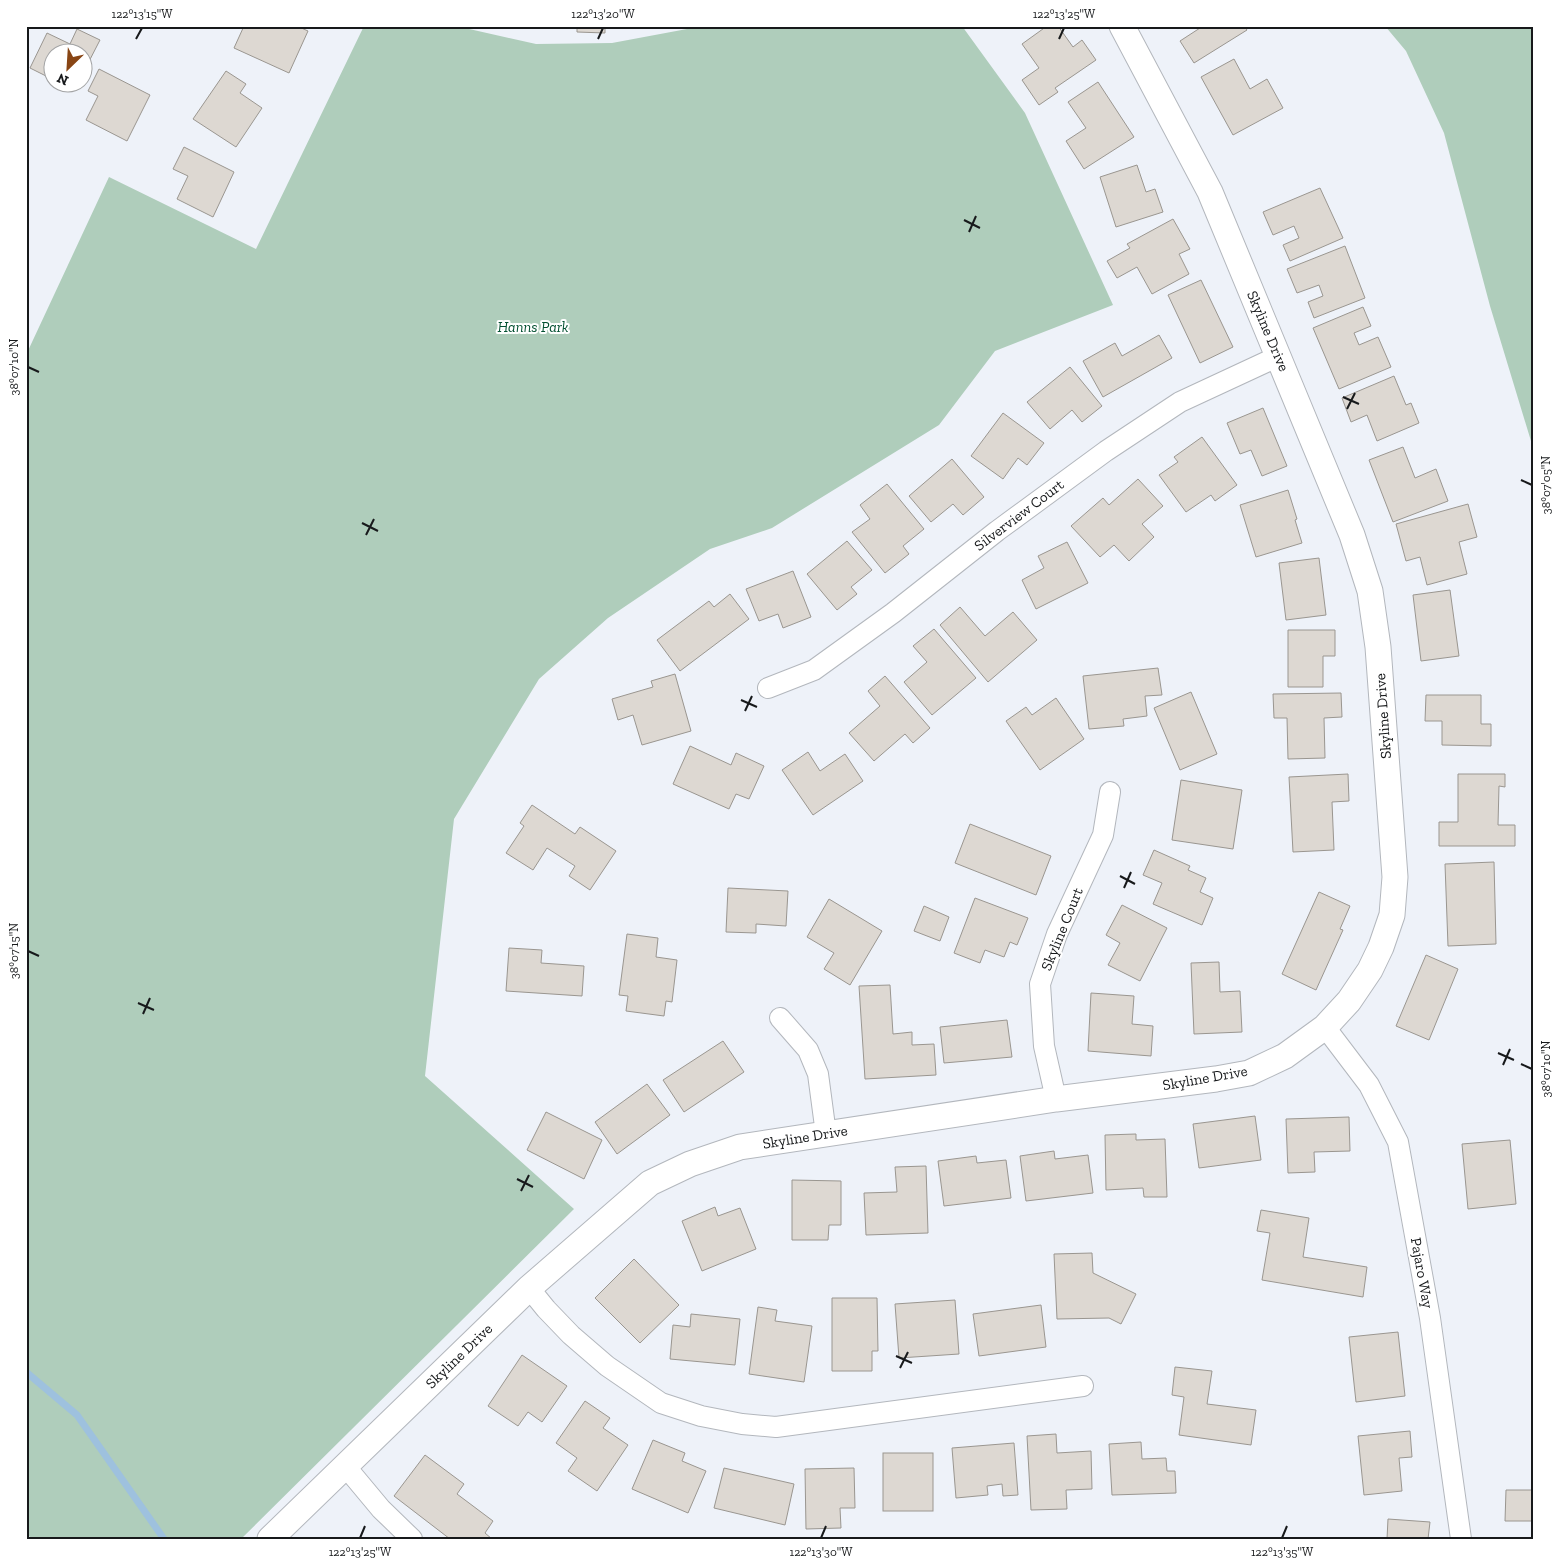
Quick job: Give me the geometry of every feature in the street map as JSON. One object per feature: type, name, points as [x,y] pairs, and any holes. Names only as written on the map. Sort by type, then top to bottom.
[{"type":"street","name":"Skyline Drive","points":[[270,1539],[529,1288],[650,1182],[690,1164],[740,1146],[1056,1099],[1216,1080],[1249,1073],[1285,1056],[1326,1027],[1349,1001],[1370,970],[1381,948],[1392,915],[1395,877],[1378,647],[1370,591],[1352,535],[1210,192],[1122,26]]},
{"type":"street","name":"Silverview Court","points":[[768,688],[814,670],[893,613],[997,531],[1098,457],[1180,402],[1279,356]]},
{"type":"street","name":"Skyline Court","points":[[1056,1099],[1044,1046],[1040,984],[1057,934],[1102,835],[1110,792]]},
{"type":"street","points":[[780,1018],[808,1050],[818,1074],[826,1134]]},
{"type":"street","name":"Pajaro Way","points":[[1326,1027],[1369,1085],[1398,1142],[1430,1318],[1462,1539]]},
{"type":"street","points":[[529,1288],[570,1335],[607,1366],[661,1403],[701,1416],[742,1424],[776,1427],[1083,1386]]},
{"type":"street","points":[[346,1467],[381,1509],[412,1539]]},
{"type":"green space","name":"Hanns Park","points":[[364,26],[456,26],[536,44],[612,43],[703,26],[962,26],[1025,113],[1113,305],[995,351],[939,425],[772,528],[710,549],[608,618],[539,679],[454,819],[425,1076],[574,1209],[241,1539],[33,1539],[26,1534],[26,355],[109,177],[256,249]]},
{"type":"green space","points":[[1385,26],[1534,26],[1534,451],[1490,306],[1444,133],[1406,51]]},
{"type":"building","points":[[244,26],[297,26],[308,31],[289,73],[234,48]]},
{"type":"building","points":[[577,26],[605,26],[605,33],[577,32]]},
{"type":"building","points":[[1047,26],[1058,26],[1073,47],[1082,40],[1096,60],[1055,88],[1058,92],[1039,105],[1022,80],[1039,68],[1022,44]]},
{"type":"building","points":[[1199,26],[1244,26],[1247,30],[1194,63],[1180,41],[1200,28]]},
{"type":"building","points":[[77,29],[100,40],[92,56],[92,42],[71,42]]},
{"type":"building","points":[[47,33],[66,42],[43,42]]},
{"type":"building","points":[[42,43],[42,74],[30,68]]},
{"type":"building","points":[[1234,59],[1250,89],[1267,79],[1283,108],[1233,135],[1201,77]]},
{"type":"building","points":[[99,69],[150,95],[127,141],[86,120],[98,96],[90,92],[92,92],[92,83]]},
{"type":"building","points":[[226,71],[246,84],[240,93],[262,108],[236,147],[193,119]]},
{"type":"building","points":[[1098,82],[1134,137],[1084,169],[1066,141],[1086,128],[1068,102]]},
{"type":"building","points":[[184,147],[234,172],[213,217],[177,199],[188,176],[173,169]]},
{"type":"building","points":[[1137,165],[1146,192],[1155,189],[1163,212],[1116,227],[1100,177]]},
{"type":"building","points":[[1320,188],[1343,238],[1290,261],[1283,245],[1299,238],[1294,226],[1273,235],[1263,212]]},
{"type":"building","points":[[1173,219],[1190,249],[1179,254],[1189,274],[1152,294],[1137,267],[1117,278],[1107,261],[1130,248],[1127,244]]},
{"type":"building","points":[[1345,246],[1365,298],[1314,318],[1308,302],[1323,296],[1319,285],[1297,293],[1287,269]]},
{"type":"building","points":[[1201,280],[1233,347],[1200,363],[1168,295]]},
{"type":"building","points":[[1363,307],[1371,326],[1354,333],[1359,345],[1378,337],[1391,367],[1339,389],[1313,328]]},
{"type":"building","points":[[1159,335],[1172,358],[1103,397],[1083,361],[1115,343],[1122,356]]},
{"type":"building","points":[[1070,367],[1102,406],[1082,422],[1072,410],[1050,429],[1027,402]]},
{"type":"building","points":[[1394,376],[1406,405],[1411,403],[1419,423],[1377,441],[1367,415],[1351,422],[1342,398]]},
{"type":"building","points":[[1263,408],[1287,466],[1262,476],[1251,450],[1240,454],[1227,423]]},
{"type":"building","points":[[1003,413],[1044,443],[1027,465],[1018,458],[1003,479],[971,456]]},
{"type":"building","points":[[1202,437],[1237,485],[1215,501],[1211,495],[1186,512],[1159,475],[1178,462],[1174,457]]},
{"type":"building","points":[[1403,447],[1415,478],[1436,469],[1448,501],[1393,522],[1369,460]]},
{"type":"building","points":[[952,459],[984,497],[963,515],[953,504],[931,522],[909,496]]},
{"type":"building","points":[[1138,479],[1163,506],[1142,524],[1154,537],[1129,561],[1114,545],[1100,557],[1071,526],[1103,498],[1109,505]]},
{"type":"building","points":[[887,484],[924,529],[903,546],[909,554],[885,573],[852,532],[870,519],[860,505]]},
{"type":"building","points":[[1288,490],[1302,543],[1256,557],[1240,505]]},
{"type":"building","points":[[1468,504],[1477,537],[1459,542],[1467,574],[1427,585],[1420,557],[1406,561],[1396,524]]},
{"type":"building","points":[[847,541],[872,570],[851,587],[857,594],[837,610],[807,574]]},
{"type":"building","points":[[1067,542],[1088,583],[1036,609],[1022,580],[1044,568],[1038,556]]},
{"type":"building","points":[[1319,558],[1326,615],[1286,620],[1279,563]]},
{"type":"building","points":[[793,571],[811,617],[783,628],[778,614],[759,621],[746,589]]},
{"type":"building","points":[[1450,590],[1459,656],[1421,661],[1413,595]]},
{"type":"building","points":[[730,594],[749,619],[680,671],[657,640],[709,601],[714,607]]},
{"type":"building","points":[[960,607],[985,636],[1013,612],[1037,640],[988,682],[940,625]]},
{"type":"building","points":[[934,629],[976,678],[932,715],[904,682],[927,662],[913,646]]},
{"type":"building","points":[[1288,630],[1335,630],[1335,656],[1323,656],[1323,687],[1288,687]]},
{"type":"building","points":[[1158,668],[1162,695],[1145,696],[1147,716],[1123,719],[1124,726],[1089,729],[1083,676]]},
{"type":"building","points":[[675,674],[691,731],[642,745],[633,715],[618,720],[612,699],[653,687],[651,681]]},
{"type":"building","points":[[885,676],[930,728],[913,743],[905,734],[874,761],[849,733],[880,706],[868,691]]},
{"type":"building","points":[[1191,692],[1217,754],[1180,770],[1154,708]]},
{"type":"building","points":[[1341,693],[1342,717],[1324,718],[1325,758],[1288,759],[1287,718],[1274,718],[1273,694]]},
{"type":"building","points":[[1426,695],[1481,695],[1481,724],[1491,724],[1491,746],[1442,745],[1442,721],[1425,721]]},
{"type":"building","points":[[1056,698],[1084,739],[1040,770],[1006,721],[1026,707],[1032,715]]},
{"type":"building","points":[[690,746],[731,765],[736,753],[764,766],[749,799],[736,794],[729,809],[673,784]]},
{"type":"building","points":[[808,752],[820,771],[845,754],[863,781],[813,815],[782,770]]},
{"type":"building","points":[[1348,774],[1349,801],[1332,802],[1334,850],[1293,852],[1289,777]]},
{"type":"building","points":[[1458,774],[1505,774],[1505,787],[1499,786],[1498,825],[1515,825],[1515,846],[1439,846],[1439,822],[1458,822]]},
{"type":"building","points":[[1181,780],[1242,790],[1233,849],[1172,840]]},
{"type":"building","points":[[532,805],[575,834],[580,827],[616,851],[590,890],[569,876],[575,866],[547,848],[533,870],[506,853],[524,826],[520,823]]},
{"type":"building","points":[[970,824],[1051,856],[1036,895],[955,863]]},
{"type":"building","points":[[1154,850],[1190,866],[1188,870],[1206,878],[1200,892],[1213,898],[1202,925],[1153,904],[1162,883],[1143,875]]},
{"type":"building","points":[[1494,862],[1496,944],[1448,946],[1445,864]]},
{"type":"building","points":[[728,888],[788,891],[786,926],[756,924],[756,933],[726,932]]},
{"type":"building","points":[[1319,892],[1350,906],[1340,929],[1343,930],[1316,990],[1282,974]]},
{"type":"building","points":[[975,898],[1028,918],[1017,945],[1010,942],[1004,957],[985,950],[980,963],[954,953]]},
{"type":"building","points":[[829,899],[882,931],[850,985],[824,969],[834,953],[807,937]]},
{"type":"building","points":[[1122,905],[1167,928],[1140,981],[1108,965],[1120,943],[1106,935]]},
{"type":"building","points":[[924,906],[949,917],[940,941],[914,931]]},
{"type":"building","points":[[627,934],[658,938],[656,957],[677,960],[672,1002],[666,1001],[664,1016],[626,1011],[628,996],[619,995]]},
{"type":"building","points":[[509,948],[542,950],[541,963],[584,966],[582,996],[506,991]]},
{"type":"building","points":[[1426,955],[1458,969],[1429,1040],[1396,1026]]},
{"type":"building","points":[[1219,962],[1220,992],[1240,991],[1242,1032],[1194,1034],[1191,963]]},
{"type":"building","points":[[890,985],[893,1034],[912,1032],[912,1045],[934,1044],[936,1075],[865,1079],[859,986]]},
{"type":"building","points":[[1091,993],[1134,996],[1132,1024],[1153,1026],[1151,1056],[1088,1051]]},
{"type":"building","points":[[1007,1020],[1012,1057],[944,1063],[940,1027]]},
{"type":"building","points":[[723,1041],[744,1072],[684,1112],[663,1080]]},
{"type":"building","points":[[647,1084],[670,1115],[617,1154],[595,1122]]},
{"type":"building","points":[[546,1112],[602,1140],[584,1179],[527,1150]]},
{"type":"building","points":[[1255,1116],[1261,1160],[1199,1168],[1193,1124]]},
{"type":"building","points":[[1349,1117],[1350,1151],[1314,1152],[1315,1172],[1288,1173],[1286,1119]]},
{"type":"building","points":[[1136,1134],[1136,1140],[1165,1139],[1167,1197],[1144,1197],[1143,1188],[1106,1190],[1105,1135]]},
{"type":"building","points":[[1510,1140],[1516,1204],[1468,1209],[1462,1144]]},
{"type":"building","points":[[1054,1151],[1055,1159],[1088,1155],[1093,1193],[1026,1201],[1020,1156]]},
{"type":"building","points":[[976,1156],[977,1163],[1006,1160],[1011,1198],[944,1206],[938,1161]]},
{"type":"building","points":[[926,1166],[928,1233],[866,1235],[864,1193],[897,1192],[895,1167]]},
{"type":"building","points":[[792,1180],[841,1181],[841,1225],[829,1225],[828,1240],[792,1240]]},
{"type":"building","points":[[715,1207],[718,1216],[740,1208],[756,1249],[702,1271],[682,1221]]},
{"type":"building","points":[[1261,1210],[1309,1218],[1303,1257],[1367,1267],[1363,1297],[1262,1280],[1270,1233],[1257,1231]]},
{"type":"building","points":[[1092,1253],[1093,1273],[1136,1294],[1121,1324],[1109,1318],[1057,1319],[1054,1254]]},
{"type":"building","points":[[634,1259],[679,1305],[640,1343],[595,1298]]},
{"type":"building","points":[[832,1298],[877,1298],[878,1351],[872,1351],[872,1371],[832,1371]]},
{"type":"building","points":[[955,1300],[959,1354],[899,1358],[895,1304]]},
{"type":"building","points":[[1041,1305],[1046,1347],[979,1356],[973,1314]]},
{"type":"building","points":[[758,1307],[777,1310],[775,1321],[812,1326],[804,1382],[749,1374]]},
{"type":"building","points":[[691,1314],[740,1319],[735,1365],[670,1359],[673,1325],[690,1327]]},
{"type":"building","points":[[1398,1332],[1405,1396],[1356,1402],[1349,1337]]},
{"type":"building","points":[[522,1355],[567,1386],[542,1422],[528,1412],[518,1426],[488,1406]]},
{"type":"building","points":[[1175,1367],[1212,1371],[1207,1404],[1256,1410],[1251,1445],[1179,1435],[1184,1397],[1172,1395]]},
{"type":"building","points":[[585,1401],[610,1418],[603,1428],[628,1445],[597,1491],[568,1471],[577,1458],[556,1443]]},
{"type":"building","points":[[1410,1431],[1412,1457],[1399,1458],[1402,1491],[1364,1495],[1358,1436]]},
{"type":"building","points":[[1056,1434],[1057,1453],[1091,1451],[1092,1489],[1066,1490],[1067,1509],[1031,1510],[1027,1436]]},
{"type":"building","points":[[653,1440],[685,1453],[682,1461],[706,1471],[688,1513],[632,1489]]},
{"type":"building","points":[[1141,1442],[1142,1459],[1166,1458],[1167,1471],[1175,1471],[1176,1493],[1112,1495],[1109,1444]]},
{"type":"building","points":[[1014,1443],[1018,1495],[1003,1496],[1002,1484],[987,1486],[988,1495],[956,1498],[952,1448]]},
{"type":"building","points":[[883,1453],[933,1453],[933,1511],[883,1511]]},
{"type":"building","points":[[425,1455],[464,1484],[457,1494],[493,1521],[485,1533],[492,1539],[450,1539],[394,1496]]},
{"type":"building","points":[[724,1468],[794,1484],[785,1525],[714,1508]]},
{"type":"building","points":[[854,1468],[855,1508],[840,1508],[841,1528],[806,1529],[805,1469]]},
{"type":"building","points":[[1533,1478],[1534,1521],[1505,1521],[1506,1490],[1533,1490]]},
{"type":"building","points":[[1388,1519],[1430,1522],[1428,1539],[1387,1539]]},
{"type":"waterway","points":[[26,1372],[77,1415],[164,1539]]}]
